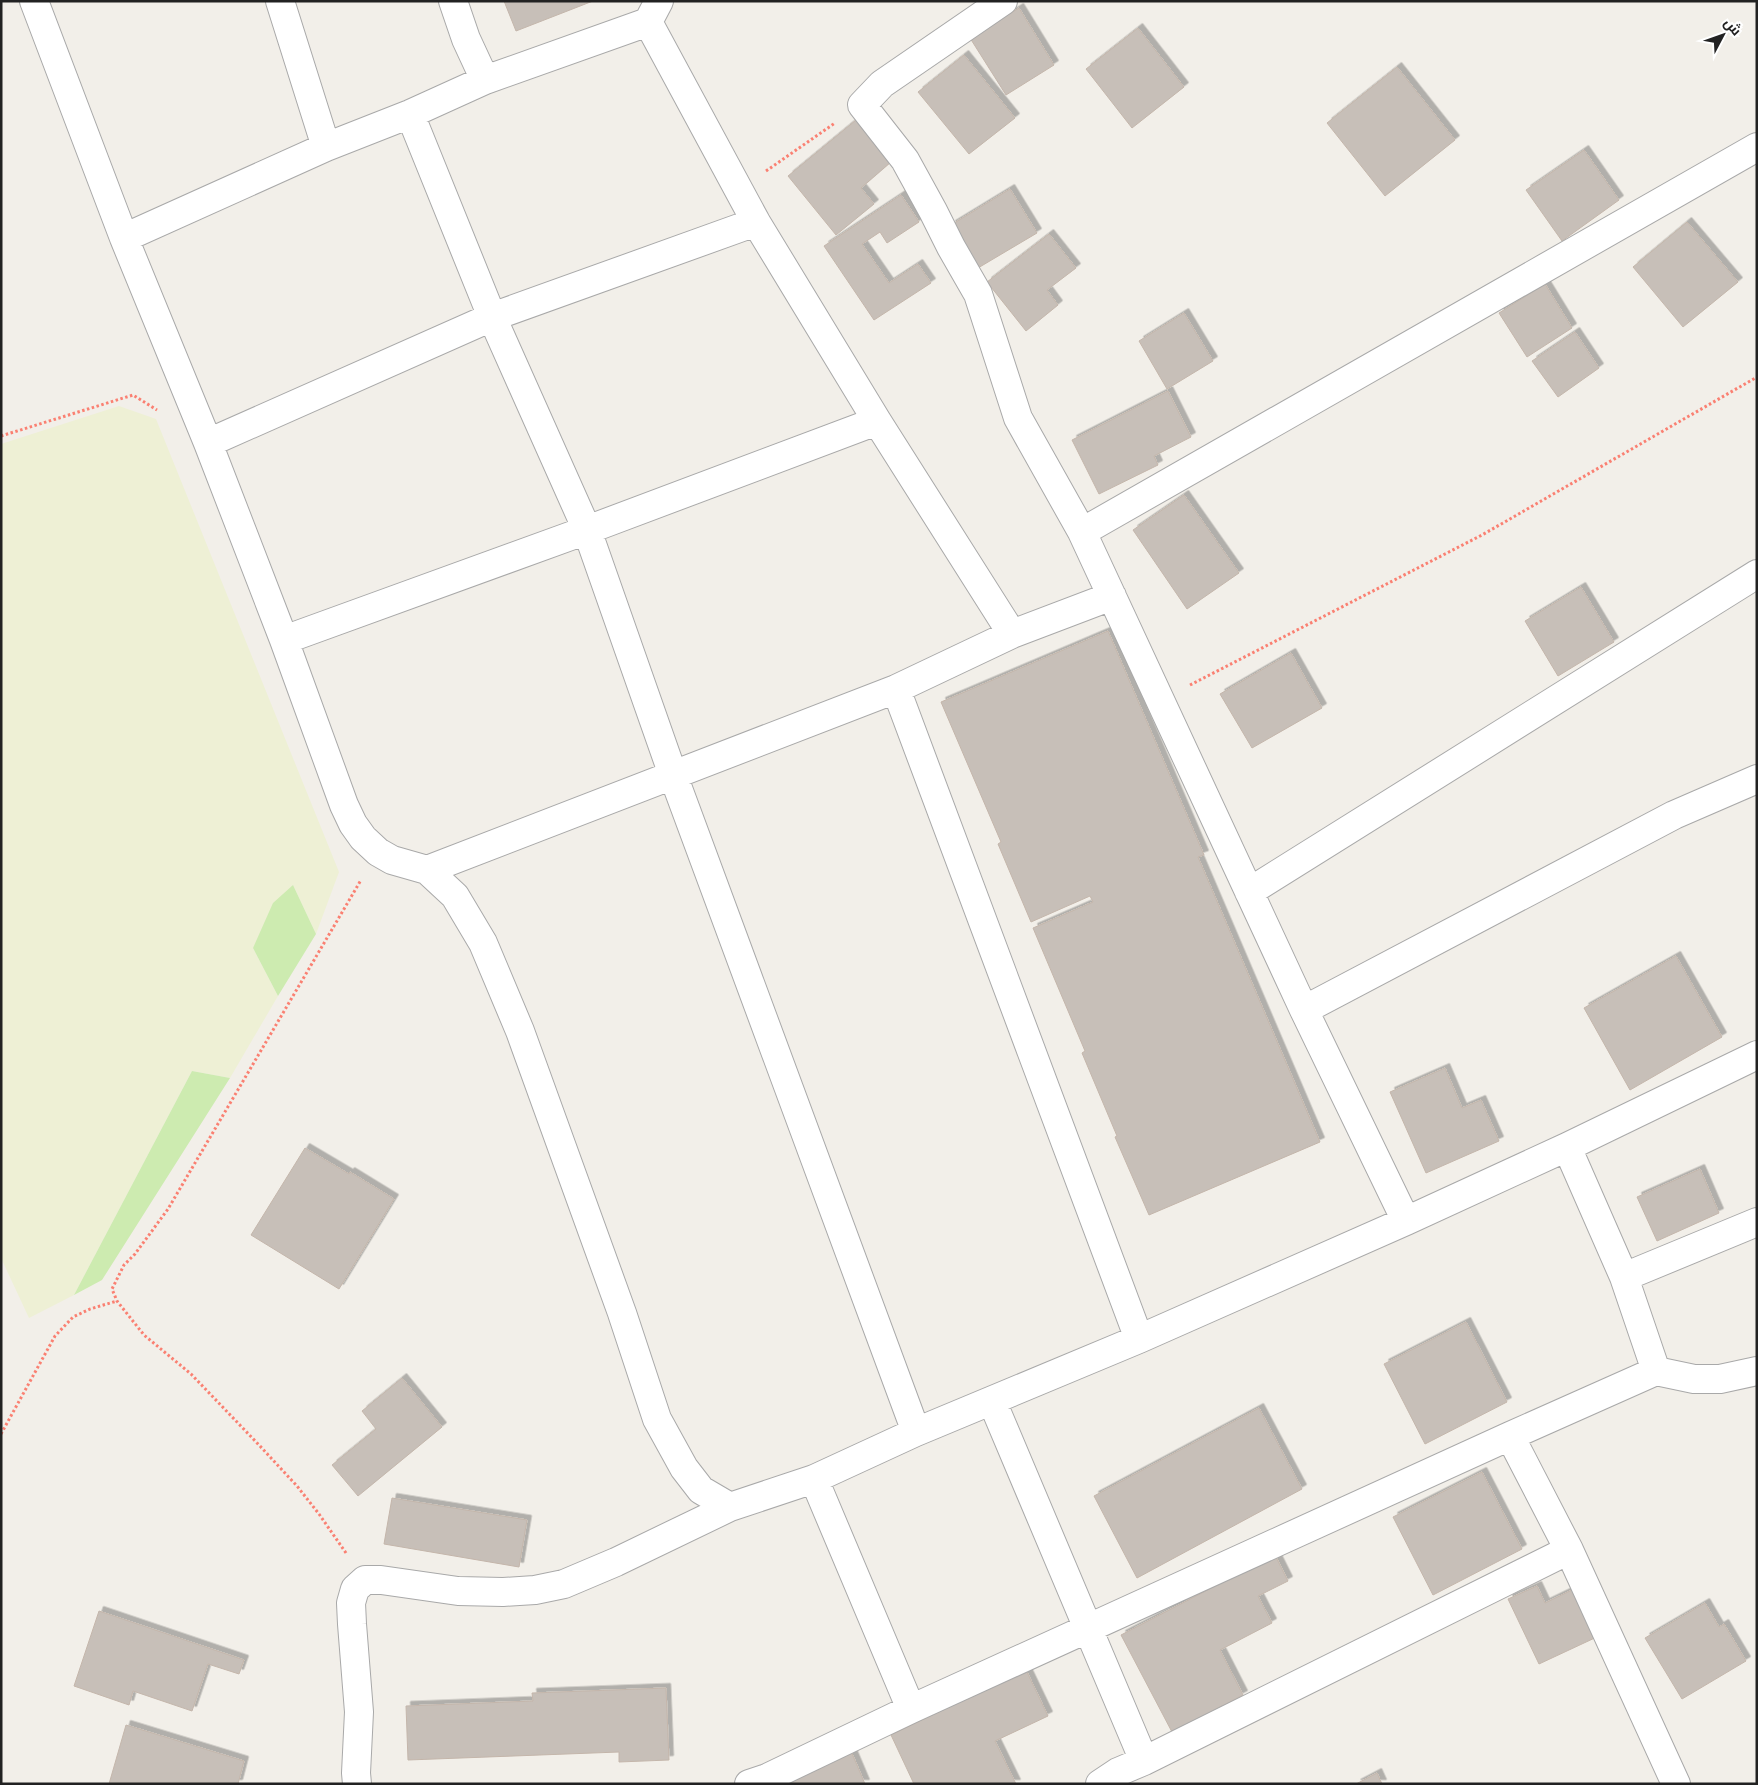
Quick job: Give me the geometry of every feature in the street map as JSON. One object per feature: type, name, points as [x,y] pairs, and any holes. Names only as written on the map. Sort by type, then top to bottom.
[{"type":"street","points":[[34,1],[124,238],[208,443],[284,640],[344,805],[353,824],[363,838],[378,852],[392,860],[427,870],[455,896],[483,943],[520,1032],[622,1313],[657,1419],[684,1468],[701,1490],[730,1507]]},
{"type":"street","points":[[280,1],[326,146]]},
{"type":"street","points":[[453,1],[466,39],[486,80]]},
{"type":"street","points":[[993,4],[882,84],[862,105],[905,160],[934,211],[950,247],[978,294],[1018,418],[1082,532],[1304,1010],[1406,1221]]},
{"type":"street","points":[[124,238],[326,146],[410,114],[486,80],[654,12],[756,222],[877,421],[1012,634]]},
{"type":"street","points":[[410,114],[492,317],[587,530],[673,775],[916,1432]]},
{"type":"street","points":[[1082,532],[1757,146]]},
{"type":"street","points":[[208,443],[492,317],[756,222]]},
{"type":"street","points":[[284,640],[587,530],[877,421]]},
{"type":"street","points":[[1249,892],[1757,574]]},
{"type":"street","points":[[427,870],[896,689],[1012,634],[1112,596]]},
{"type":"street","points":[[896,689],[1138,1339]]},
{"type":"street","points":[[1304,1010],[1674,815],[1757,779]]},
{"type":"street","points":[[357,1784],[359,1712],[352,1603],[355,1589],[365,1580],[381,1580],[458,1591],[503,1592],[536,1590],[564,1584],[616,1562],[730,1507],[814,1479],[916,1432],[1138,1339],[1406,1221],[1566,1147],[1757,1055]]},
{"type":"street","points":[[1566,1147],[1624,1278],[1656,1371]]},
{"type":"street","points":[[1624,1278],[1757,1222]]},
{"type":"street","points":[[748,1784],[766,1778],[911,1709],[1656,1371],[1694,1379],[1720,1379],[1757,1371]]},
{"type":"street","points":[[992,1401],[1144,1761]]},
{"type":"street","points":[[1510,1436],[1569,1550],[1676,1784]]},
{"type":"street","points":[[814,1479],[911,1709]]},
{"type":"street","points":[[1100,1784],[1118,1772],[1144,1761],[1569,1550]]},
{"type":"path","points":[[739,189],[862,105]]},
{"type":"path","points":[[1160,700],[1482,535],[1757,377]]},
{"type":"path","points":[[1,436],[134,395],[158,411]]},
{"type":"path","points":[[365,1580],[297,1486],[190,1374],[144,1335],[117,1301],[112,1289],[124,1265],[135,1254],[168,1209],[307,969],[378,852]]},
{"type":"path","points":[[1,1434],[55,1336],[73,1317],[90,1309],[117,1301]]},
{"type":"green space","points":[[119,406],[156,419],[339,872],[316,934],[293,885],[253,948],[278,996],[230,1078],[192,1071],[74,1295],[29,1318],[1,1258],[1,444]]},
{"type":"green space","points":[[293,885],[316,934],[278,996],[253,948],[273,903]]},
{"type":"green space","points":[[192,1071],[230,1078],[102,1280],[74,1295]]},
{"type":"building","points":[[504,1],[593,1],[516,31]]},
{"type":"building","points":[[1019,8],[1054,65],[1006,95],[970,38]]},
{"type":"building","points":[[1138,28],[1184,87],[1132,128],[1086,69]]},
{"type":"building","points":[[964,55],[1015,118],[969,154],[918,92]]},
{"type":"building","points":[[1397,67],[1455,140],[1385,196],[1327,123]]},
{"type":"building","points":[[856,120],[891,162],[861,188],[874,204],[836,235],[788,176]]},
{"type":"building","points":[[1584,150],[1619,200],[1562,241],[1526,190]]},
{"type":"building","points":[[1010,189],[1037,233],[978,268],[951,225]]},
{"type":"building","points":[[901,195],[919,222],[887,243],[880,232],[862,244],[889,283],[918,264],[931,283],[874,320],[824,246]]},
{"type":"building","points":[[1687,222],[1738,282],[1683,327],[1633,267]]},
{"type":"building","points":[[1049,234],[1076,268],[1047,290],[1058,305],[1026,331],[987,282]]},
{"type":"building","points":[[1545,284],[1572,328],[1527,357],[1499,313]]},
{"type":"building","points":[[1184,313],[1213,361],[1167,389],[1139,341]]},
{"type":"building","points":[[1575,332],[1599,368],[1558,397],[1532,361]]},
{"type":"building","points":[[1168,391],[1191,437],[1154,456],[1158,465],[1099,494],[1072,440]]},
{"type":"building","points":[[1184,495],[1239,573],[1187,609],[1133,530]]},
{"type":"building","points":[[1581,587],[1614,642],[1558,676],[1525,621]]},
{"type":"building","points":[[1108,631],[1204,855],[1198,857],[1320,1142],[1149,1215],[1115,1137],[1117,1136],[1082,1053],[1085,1051],[1033,928],[1093,902],[1090,896],[1031,922],[998,844],[1001,842],[941,702]]},
{"type":"building","points":[[1291,653],[1322,708],[1252,748],[1220,694]]},
{"type":"building","points":[[1676,956],[1722,1037],[1630,1090],[1584,1008]]},
{"type":"building","points":[[1445,1068],[1462,1108],[1481,1100],[1499,1141],[1426,1173],[1390,1092]]},
{"type":"building","points":[[305,1148],[349,1174],[350,1172],[394,1199],[339,1289],[251,1235]]},
{"type":"building","points":[[1700,1169],[1719,1213],[1657,1241],[1637,1197]]},
{"type":"building","points":[[1466,1322],[1507,1402],[1425,1444],[1384,1364]]},
{"type":"building","points":[[402,1378],[442,1427],[358,1496],[332,1465],[376,1429],[362,1411]]},
{"type":"building","points":[[1259,1408],[1302,1489],[1137,1578],[1094,1496]]},
{"type":"building","points":[[1482,1472],[1522,1549],[1433,1595],[1393,1517]]},
{"type":"building","points":[[392,1498],[527,1520],[519,1567],[384,1544]]},
{"type":"building","points":[[1275,1555],[1288,1581],[1258,1596],[1272,1623],[1220,1650],[1243,1695],[1172,1732],[1121,1635]]},
{"type":"building","points":[[1537,1586],[1545,1603],[1576,1588],[1599,1636],[1539,1664],[1508,1599]]},
{"type":"building","points":[[1705,1603],[1719,1627],[1724,1624],[1746,1661],[1682,1699],[1645,1638]]},
{"type":"building","points":[[99,1611],[244,1660],[239,1674],[208,1664],[192,1711],[133,1691],[129,1705],[74,1686]]},
{"type":"building","points":[[1026,1670],[1048,1716],[995,1741],[1016,1784],[914,1784],[891,1735]]},
{"type":"building","points":[[666,1688],[669,1760],[619,1762],[619,1752],[408,1760],[406,1706],[533,1701],[532,1693]]},
{"type":"building","points":[[126,1725],[244,1761],[238,1784],[109,1784]]},
{"type":"building","points":[[851,1751],[865,1784],[774,1784]]},
{"type":"building","points":[[1377,1773],[1382,1784],[1356,1784]]}]
